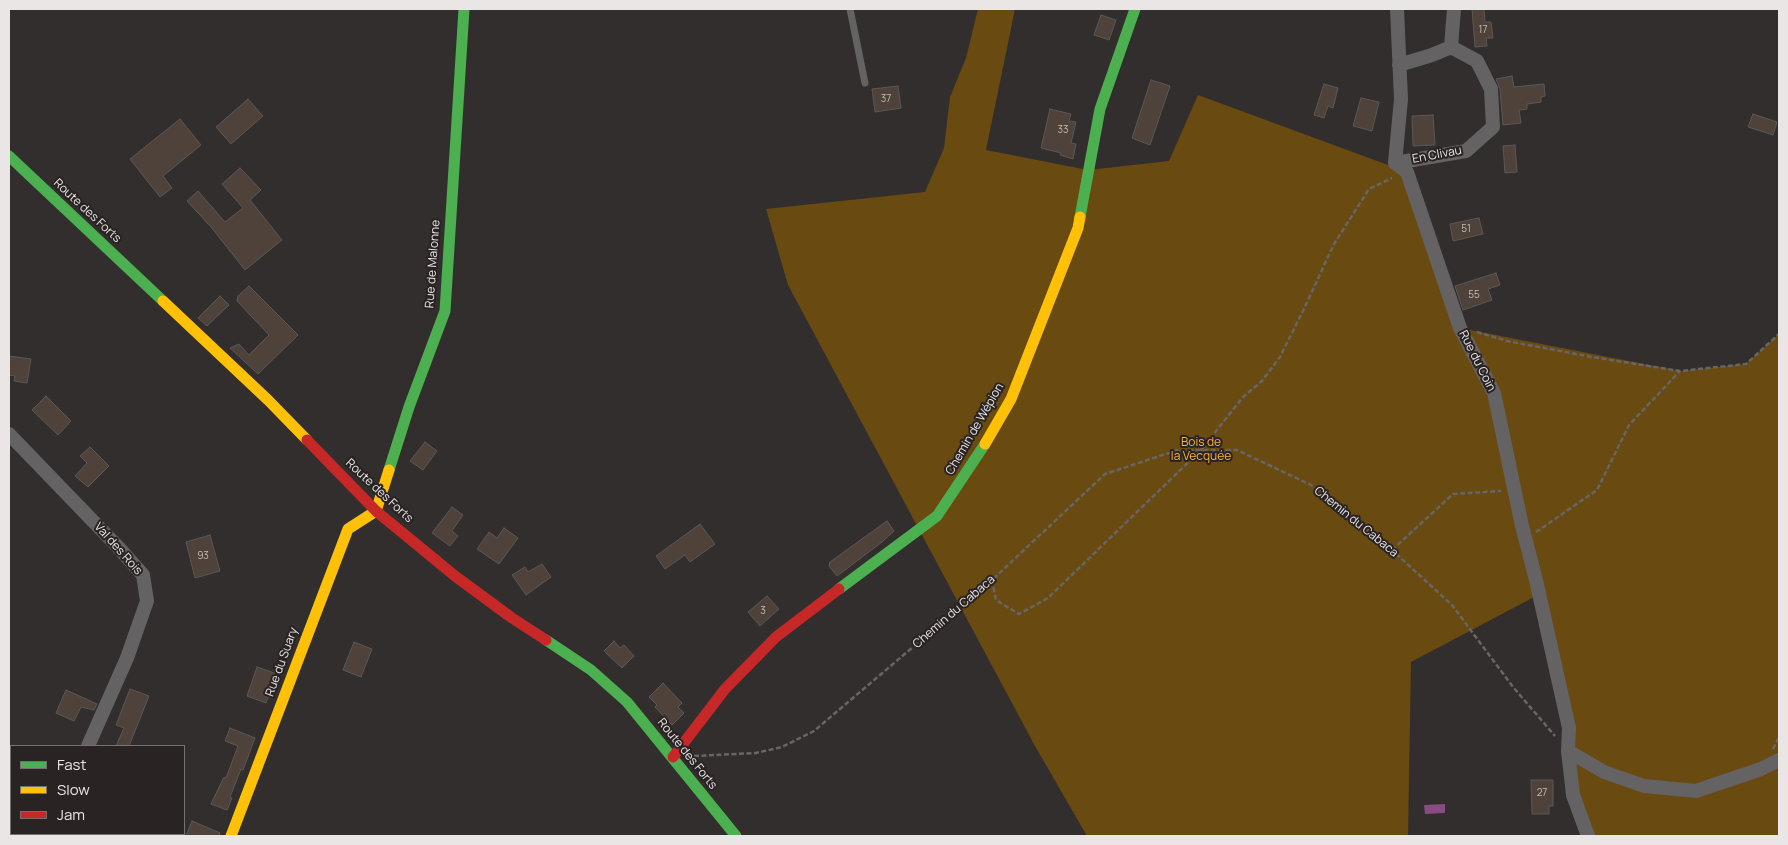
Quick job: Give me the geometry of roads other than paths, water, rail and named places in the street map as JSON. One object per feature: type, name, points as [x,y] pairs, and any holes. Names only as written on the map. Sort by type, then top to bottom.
[{"type":"street","name":"Rue de Malonne","points":[[376,511],[409,407],[444,311],[464,9]]},
{"type":"street","name":"Chemin de Wépion","points":[[673,757],[725,690],[776,637],[937,516],[975,461],[1011,399],[1078,228],[1100,109],[1135,9]]},
{"type":"street","points":[[1395,163],[1401,99],[1397,9]]},
{"type":"street","points":[[1399,65],[1432,55],[1451,46],[1454,9]]},
{"type":"street","name":"En Clivau","points":[[1395,163],[1466,151],[1493,127],[1491,89],[1488,82],[1477,61],[1451,46]]},
{"type":"street","name":"Route des Forts","points":[[9,156],[268,400],[376,511],[455,576],[512,618],[591,670],[627,702],[736,836]]},
{"type":"street","name":"Rue du Coin","points":[[1395,163],[1407,172],[1460,328],[1494,394],[1568,728],[1568,751],[1573,795],[1588,836]]},
{"type":"street","name":"Val des Rois","points":[[9,434],[143,575],[146,601],[127,658],[88,745]]},
{"type":"street","name":"Rue du Suary","points":[[231,836],[348,529],[376,511]]},
{"type":"street","points":[[1568,751],[1604,772],[1644,786],[1696,791],[1761,769],[1779,760]]},
{"type":"lane","points":[[850,9],[865,83]]},
{"type":"park label","name":"Bois de la Vecquée","points":[[1201,450]]}]
